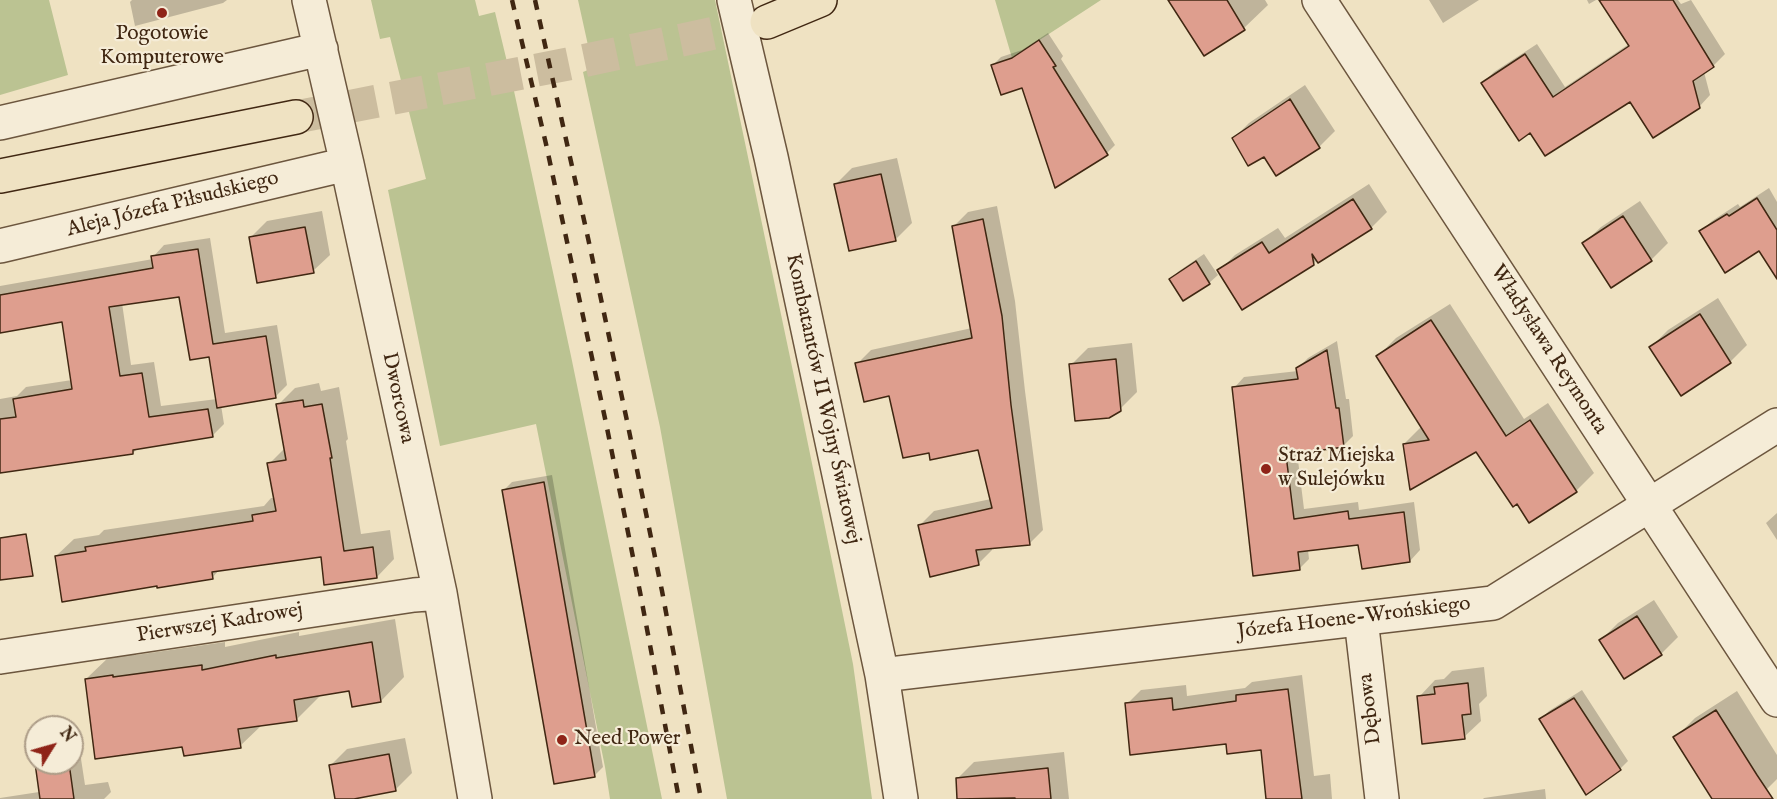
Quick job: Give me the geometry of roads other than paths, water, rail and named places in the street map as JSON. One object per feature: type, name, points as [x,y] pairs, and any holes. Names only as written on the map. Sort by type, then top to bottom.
[{"type":"main road","points":[[767,22],[820,0]]},
{"type":"main road","points":[[0,176],[296,117]]},
{"type":"street","name":"Dworcowa","points":[[309,0],[440,593],[475,799]]},
{"type":"street","name":"Kombatantów II Wojny Światowej","points":[[734,0],[771,157],[882,675],[901,799]]},
{"type":"street","name":"Władysława Reymonta","points":[[1319,0],[1777,700]]},
{"type":"street","points":[[0,123],[321,49]]},
{"type":"street","name":"Aleja Józefa Piłsudskiego","points":[[0,246],[347,164]]},
{"type":"street","name":"Józefa Hoene-Wrońskiego","points":[[882,675],[1493,603],[1777,425]]},
{"type":"street","name":"Pierwszej Kadrowej","points":[[0,657],[440,593]]},
{"type":"street","name":"Dębowa","points":[[1361,619],[1382,799]]},
{"type":"tunnel","points":[[296,117],[568,64],[767,22]]},
{"type":"railway","points":[[512,0],[546,144],[606,423],[679,799]]},
{"type":"railway","points":[[535,0],[627,421],[701,799]]},
{"type":"place","name":"Pogotowie Komputerowe","points":[[162,13]]},
{"type":"place","name":"Straż Miejska w Sulejówku","points":[[1266,469]]},
{"type":"place","name":"Need Power","points":[[562,740]]}]
